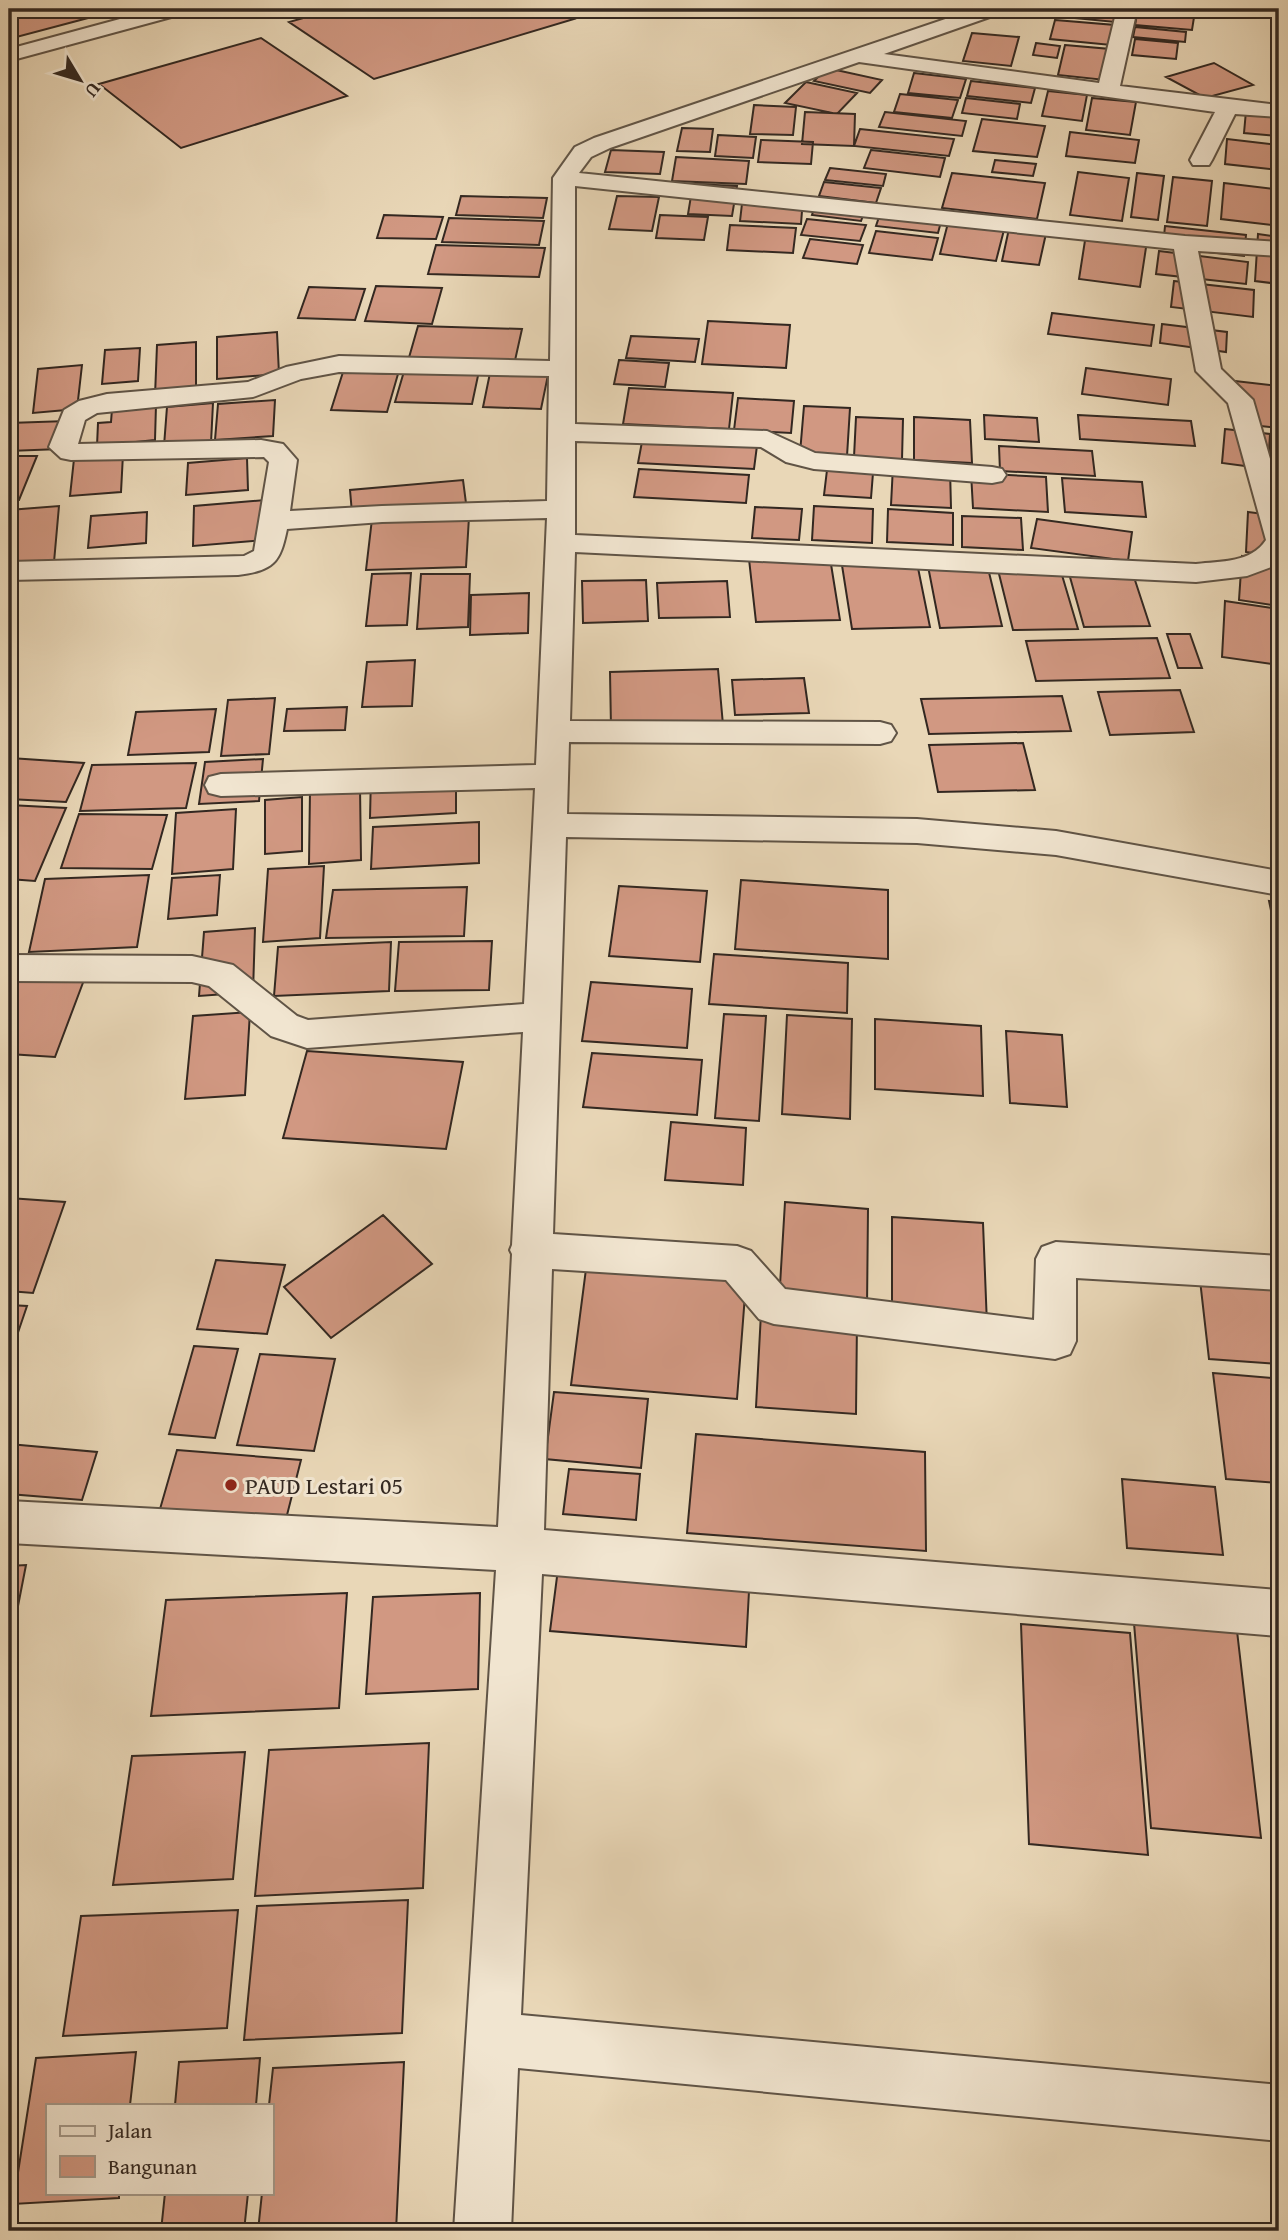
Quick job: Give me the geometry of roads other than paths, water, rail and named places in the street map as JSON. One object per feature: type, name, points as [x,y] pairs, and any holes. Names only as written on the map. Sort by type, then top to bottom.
[{"type":"street","points":[[9,55],[179,9]]},
{"type":"street","points":[[482,2231],[520,1550],[553,731],[561,526],[564,178],[583,152],[602,143],[994,9]]},
{"type":"street","points":[[1108,91],[1128,9]]},
{"type":"street","points":[[855,56],[1228,107],[1279,111]]},
{"type":"street","points":[[1200,160],[1228,107]]},
{"type":"street","points":[[564,178],[1185,243],[1279,249]]},
{"type":"street","points":[[275,521],[382,514],[561,526],[1054,568],[1196,573],[1247,567],[1270,556],[1279,540],[1241,400],[1209,372],[1185,243]]},
{"type":"street","points":[[9,571],[252,564],[267,555],[275,521],[283,460],[273,450],[261,448],[71,452],[63,447],[73,416],[88,407],[107,402],[253,388],[295,372],[340,364],[563,369]]},
{"type":"street","points":[[562,432],[767,439],[796,456],[814,461],[992,475]]},
{"type":"street","points":[[553,731],[880,733]]},
{"type":"street","points":[[221,785],[551,776]]},
{"type":"street","points":[[549,825],[917,831],[1056,843],[1279,883]]},
{"type":"street","points":[[9,968],[192,969],[211,973],[220,975],[284,1026],[307,1034],[541,1017]]},
{"type":"street","points":[[530,1250],[737,1263],[775,1306],[1055,1341],[1056,1259],[1279,1273]]},
{"type":"street","points":[[9,1522],[520,1550],[1279,1613]]},
{"type":"street","points":[[493,2039],[1279,2113]]},
{"type":"place","name":"PAUD Lestari 05","points":[[231,1485]]}]
